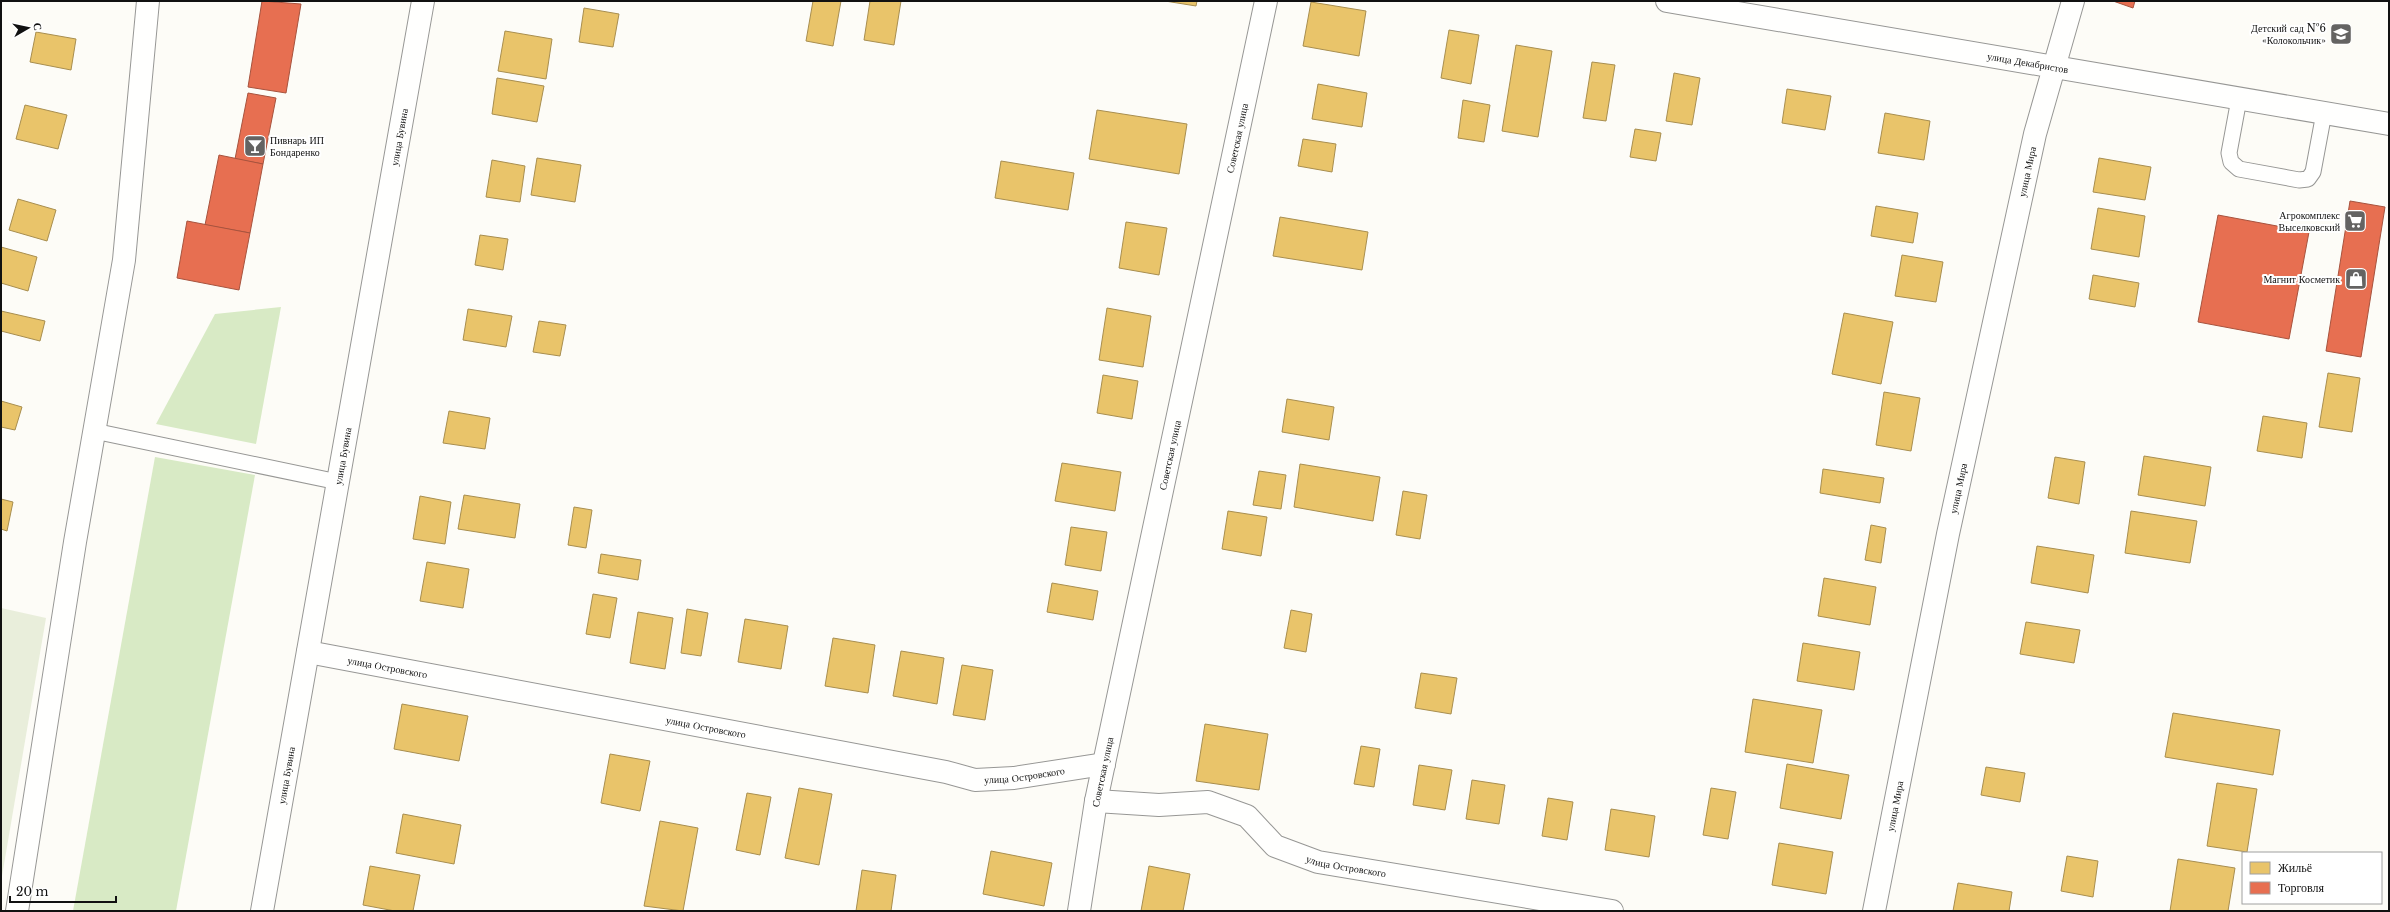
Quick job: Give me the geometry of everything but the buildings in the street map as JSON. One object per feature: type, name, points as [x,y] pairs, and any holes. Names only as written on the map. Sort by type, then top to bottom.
[{"type":"street","points":[[17,911],[94,431],[124,260],[148,1]]},
{"type":"street","name":"улица Бувина","points":[[262,911],[423,1]]},
{"type":"street","name":"Советская улица","points":[[1079,911],[1096,802],[1266,1]]},
{"type":"street","name":"улица Декабристов","points":[[1667,1],[2389,124]]},
{"type":"street","name":"улица Мира","points":[[1874,911],[1948,534],[2035,134],[2052,67],[2073,1]]},
{"type":"street","name":"улица Островского","points":[[308,652],[930,769],[975,780],[1014,778],[1104,764]]},
{"type":"street","name":"улица Островского","points":[[1096,802],[1159,805],[1208,802],[1247,816],[1275,846],[1318,862],[1612,911]]},
{"type":"lane","points":[[2239,99],[2229,153],[2231,162],[2238,169],[2299,180],[2308,179],[2313,172],[2324,113]]},
{"type":"lane","points":[[94,431],[338,482]]},
{"type":"green space","points":[[281,307],[256,444],[156,424],[215,314]]},
{"type":"green space","points":[[155,457],[255,475],[176,911],[73,911]]},
{"type":"green space","points":[[1,608],[46,618],[1,882]]},
{"type":"place","name":"Детский сад №6 «Колокольчик»","points":[[2341,34]]},
{"type":"place","name":"Пивнарь ИП Бондаренко","points":[[255,146]]},
{"type":"place","name":"Агрокомплекс Выселковский","points":[[2355,221]]},
{"type":"place","name":"Магнит Косметик","points":[[2356,279]]}]
